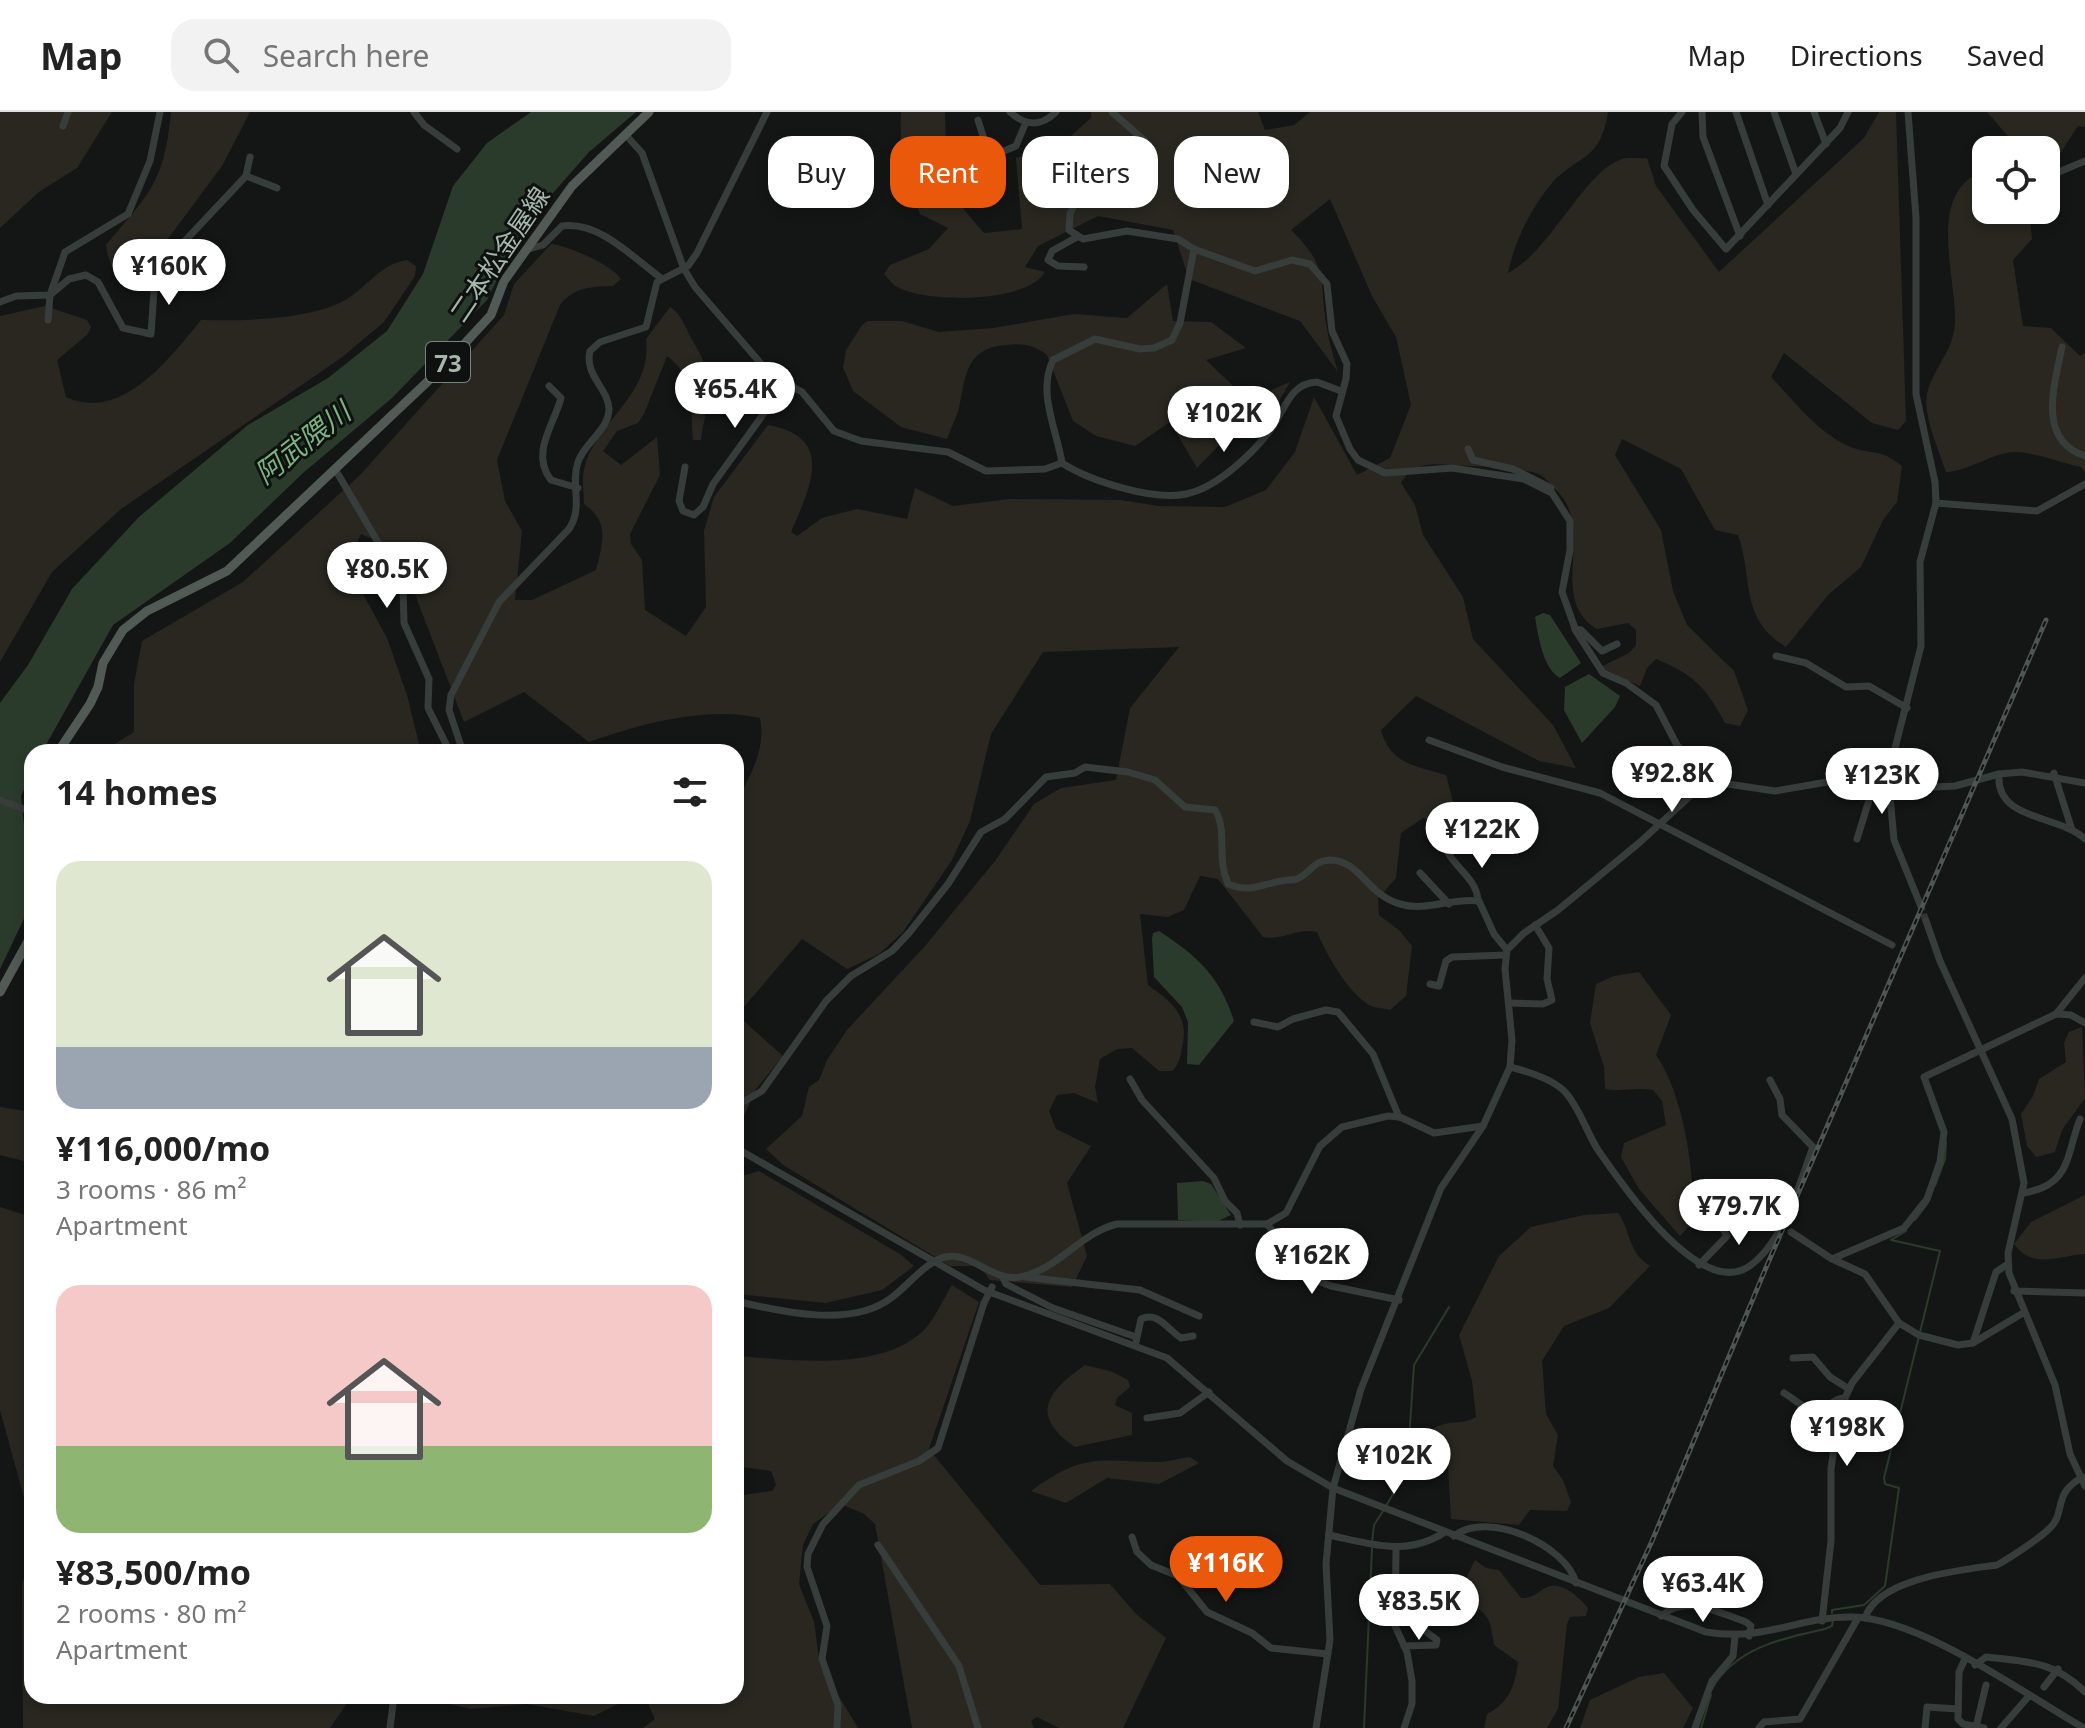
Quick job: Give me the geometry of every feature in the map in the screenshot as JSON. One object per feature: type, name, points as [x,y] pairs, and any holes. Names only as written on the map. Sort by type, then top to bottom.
[{"type":"main road","name":"二本松金屋線","points":[[63,744],[90,704],[98,687],[103,663],[116,637],[147,611],[227,571],[443,367],[491,315],[504,281],[572,186],[649,112]]},
{"type":"main road","points":[[0,992],[24,948]]},
{"type":"street","points":[[63,126],[68,112]]},
{"type":"street","points":[[48,320],[50,295],[65,252],[128,214],[150,161],[160,112]]},
{"type":"street","points":[[414,112],[424,125],[457,149]]},
{"type":"street","points":[[460,744],[449,710],[451,695],[499,602],[573,521],[578,507],[578,462],[605,423],[608,412],[607,400],[589,365],[590,351],[600,342],[646,327],[657,282],[684,269],[697,253],[767,112]]},
{"type":"street","points":[[1010,112],[1026,122],[1044,122],[1056,112]]},
{"type":"street","points":[[1112,112],[1145,141],[1145,156],[1136,165],[1102,154],[1095,156],[1070,214],[1069,230],[1077,237],[1092,239],[1127,231],[1178,239],[1194,249],[1255,271],[1292,260],[1306,261],[1314,267],[1327,284],[1332,331],[1347,364],[1336,416],[1342,438],[1358,460],[1378,472],[1399,475],[1452,468],[1502,475],[1536,484],[1559,502],[1570,521],[1570,550],[1562,592],[1575,629],[1603,673],[1626,683],[1656,705],[1677,745],[1710,783]]},
{"type":"street","points":[[1682,112],[1672,124],[1664,166],[1723,249],[1740,236],[1826,144],[1840,128],[1848,112]]},
{"type":"street","points":[[1702,112],[1703,137],[1740,236]]},
{"type":"street","points":[[1736,112],[1768,205]]},
{"type":"street","points":[[1774,112],[1796,174]]},
{"type":"street","points":[[1814,112],[1826,144]]},
{"type":"street","points":[[1908,112],[1916,229],[1916,394],[1933,473],[1936,503],[1920,562],[1922,637],[1889,786],[1894,840],[1920,904]]},
{"type":"street","points":[[978,120],[984,139],[999,153],[1016,146],[1026,122]]},
{"type":"street","points":[[625,134],[642,153],[684,269],[695,287],[770,374],[806,396],[834,431],[852,439],[948,452],[986,471],[1045,469],[1062,463],[1109,484],[1161,495],[1184,495],[1233,468],[1261,441],[1295,391],[1317,382],[1341,391]]},
{"type":"street","points":[[0,302],[16,296],[50,295],[69,279],[86,275],[93,277],[123,328],[151,334],[154,290],[166,261],[246,176],[250,157]]},
{"type":"street","points":[[2060,171],[2085,161]]},
{"type":"street","points":[[246,176],[277,188]]},
{"type":"street","points":[[529,249],[543,245],[562,226],[582,228],[598,232],[661,278]]},
{"type":"street","points":[[1077,237],[1052,251],[1048,260],[1058,266],[1084,267]]},
{"type":"street","points":[[1062,463],[1059,435],[1046,394],[1046,381],[1053,360],[1095,339],[1140,349],[1154,348],[1172,340],[1180,323],[1194,249]]},
{"type":"street","points":[[2062,347],[2054,429],[2061,444],[2085,456]]},
{"type":"street","points":[[685,467],[679,501],[683,511],[694,515],[703,507],[713,484],[785,384]]},
{"type":"street","points":[[549,386],[561,398],[545,432],[545,469],[551,480],[578,488]]},
{"type":"street","points":[[1468,449],[1473,460],[1513,469],[1545,482],[1561,498],[1559,502]]},
{"type":"street","points":[[335,469],[379,544],[402,551],[404,623],[429,679],[428,708],[446,744]]},
{"type":"street","points":[[1936,503],[2037,511],[2085,484]]},
{"type":"street","points":[[1575,629],[1581,630],[1602,651],[1617,644]]},
{"type":"street","points":[[1776,656],[1806,663],[1846,687],[1869,686],[1907,708]]},
{"type":"street","points":[[1429,740],[1502,767],[1600,793],[1892,945]]},
{"type":"street","points":[[744,1101],[762,1091],[826,1001],[851,976],[892,951],[909,933],[948,884],[981,832],[1005,819],[1036,785],[1056,774],[1099,766],[1128,772],[1155,780],[1185,807],[1215,810],[1222,822],[1219,859],[1228,884],[1240,889],[1254,890],[1280,881],[1298,880],[1316,863],[1342,860],[1351,863],[1373,892],[1389,900],[1424,907],[1478,901]]},
{"type":"street","points":[[1430,984],[1439,986],[1446,961],[1452,957],[1507,952],[1700,787],[1710,783],[1767,791],[1826,781],[1889,786],[1955,786],[1999,774],[2022,772],[2085,783]]},
{"type":"street","points":[[2054,773],[2072,830]]},
{"type":"street","points":[[1999,774],[1999,792],[2009,805],[2072,830],[2085,839]]},
{"type":"street","points":[[1857,839],[1874,784]]},
{"type":"street","points":[[0,800],[24,809]]},
{"type":"street","points":[[1316,1728],[1328,1654],[1329,1535],[1333,1488],[1361,1389],[1441,1188],[1483,1126],[1510,1067],[1507,952],[1494,934],[1469,878],[1452,862],[1447,851]]},
{"type":"street","points":[[1420,873],[1449,904]]},
{"type":"street","points":[[1926,921],[1940,961],[2012,1119],[2022,1165],[2023,1193],[2008,1264],[2014,1291],[2055,1385],[2070,1454],[2085,1486]]},
{"type":"street","points":[[1509,1003],[1543,1004],[1553,997],[1547,981],[1549,948],[1535,925]]},
{"type":"street","points":[[1832,1259],[1904,1228],[1927,1199],[1940,1162],[1944,1132],[1924,1077],[2056,1014],[2085,978]]},
{"type":"street","points":[[1254,1022],[1278,1027],[1314,1013],[1338,1012],[1373,1054],[1399,1117]]},
{"type":"street","points":[[2056,1014],[2071,1015],[2085,1023]]},
{"type":"street","points":[[1510,1067],[1564,1091],[1583,1128],[1622,1184],[1684,1255],[1699,1265],[1737,1271],[1751,1265],[1781,1226],[1811,1153],[1812,1143],[1782,1115],[1780,1099],[1770,1080]]},
{"type":"street","points":[[1130,1079],[1142,1100],[1214,1178],[1225,1201],[1237,1213],[1240,1225]]},
{"type":"street","points":[[1023,1276],[1062,1258],[1096,1233],[1117,1224],[1267,1224],[1290,1207],[1325,1139],[1353,1122],[1399,1117],[1434,1133],[1483,1126]]},
{"type":"street","points":[[2023,1193],[2045,1188],[2066,1167],[2080,1119]]},
{"type":"street","points":[[744,1153],[933,1262],[1020,1306],[1136,1341]]},
{"type":"street","points":[[1699,1265],[1727,1236],[1713,1212]]},
{"type":"street","points":[[1267,1224],[1310,1278],[1331,1286],[1399,1300]]},
{"type":"street","points":[[1791,1232],[1832,1259],[1869,1278],[1899,1323],[1919,1335],[1958,1345],[1973,1343],[2023,1313]]},
{"type":"street","points":[[744,1302],[827,1314],[867,1311],[888,1300],[933,1262],[953,1256],[1000,1277],[1006,1284],[1042,1304],[1136,1341],[1167,1358],[1287,1461],[1333,1488],[1706,1632],[1749,1636],[1822,1621],[1861,1618],[1906,1627],[2084,1728]]},
{"type":"street","points":[[1973,1343],[1996,1272],[2008,1264]]},
{"type":"street","points":[[837,1728],[838,1705],[822,1659],[827,1626],[807,1567],[808,1554],[823,1524],[859,1485],[919,1461],[938,1448],[984,1303],[1000,1277],[1023,1276],[1140,1290],[1199,1316]]},
{"type":"street","points":[[2014,1291],[2085,1293]]},
{"type":"street","points":[[1136,1341],[1141,1319],[1151,1316],[1181,1338],[1193,1336]]},
{"type":"street","points":[[1822,1621],[1831,1541],[1834,1439],[1849,1389],[1899,1323]]},
{"type":"street","points":[[1793,1358],[1813,1357],[1830,1377],[1849,1389]]},
{"type":"street","points":[[1147,1418],[1180,1413],[1209,1392]]},
{"type":"street","points":[[1784,1393],[1800,1405],[1815,1410],[1845,1398]]},
{"type":"street","points":[[1759,1728],[1764,1722],[1800,1719],[1872,1605],[1896,1587],[1997,1565],[2008,1559],[2051,1527],[2061,1497],[2083,1477]]},
{"type":"street","points":[[1454,1536],[1474,1528],[1513,1528],[1570,1570],[1576,1583]]},
{"type":"street","points":[[1329,1535],[1396,1549],[1432,1541],[1445,1532]]},
{"type":"street","points":[[1132,1537],[1137,1552],[1151,1565],[1178,1576],[1207,1612],[1252,1633],[1271,1648],[1328,1654]]},
{"type":"street","points":[[878,1545],[920,1602],[959,1666],[978,1728]]},
{"type":"street","points":[[1396,1549],[1395,1626],[1411,1670],[1412,1691],[1404,1728]]},
{"type":"street","points":[[1661,1616],[1676,1608],[1695,1605],[1749,1624],[1749,1636]]},
{"type":"street","points":[[1404,1646],[1433,1646],[1437,1643],[1416,1624],[1418,1610]]},
{"type":"street","points":[[1695,1728],[1708,1688],[1733,1656],[1731,1617]]},
{"type":"street","points":[[1975,1665],[1986,1657],[2058,1669],[2085,1692]]},
{"type":"street","points":[[1965,1659],[1959,1672],[1958,1725],[1980,1727],[1986,1685]]},
{"type":"street","points":[[2044,1687],[2058,1669]]},
{"type":"street","points":[[2001,1728],[2029,1696]]},
{"type":"street","points":[[390,1728],[393,1704]]},
{"type":"street","points":[[1925,1728],[1927,1707],[1958,1709]]},
{"type":"shaded area","points":[[0,112],[112,112],[77,168],[40,191],[0,228]]},
{"type":"shaded area","points":[[171,112],[250,112],[222,166],[141,275],[127,281],[112,266],[106,245],[144,199],[159,172]]},
{"type":"shaded area","points":[[901,112],[945,112],[946,136],[901,136]]},
{"type":"shaded area","points":[[1091,112],[1258,112],[1265,130],[1294,125],[1310,112],[1608,112],[1600,140],[1594,149],[1562,173],[1537,203],[1519,237],[1508,273],[1539,247],[1594,179],[1608,166],[1631,158],[1647,158],[1656,186],[1719,272],[1864,138],[1879,112],[1896,112],[1906,421],[1898,430],[1872,423],[1784,353],[1771,377],[1828,434],[1859,450],[1887,456],[1902,466],[1897,502],[1883,520],[1861,567],[1828,595],[1786,647],[1771,636],[1754,611],[1738,535],[1715,530],[1681,469],[1622,439],[1615,455],[1661,530],[1673,591],[1687,625],[1734,671],[1748,710],[1740,726],[1725,723],[1697,683],[1656,659],[1647,668],[1640,686],[1599,668],[1629,653],[1636,645],[1636,630],[1628,623],[1597,629],[1582,616],[1572,582],[1573,525],[1568,507],[1544,477],[1522,470],[1445,464],[1416,468],[1405,476],[1401,483],[1415,505],[1423,535],[1463,597],[1473,639],[1553,725],[1576,768],[1539,761],[1416,696],[1381,730],[1385,741],[1398,757],[1415,766],[1446,775],[1457,817],[1451,827],[1423,818],[1401,833],[1396,878],[1378,899],[1379,915],[1400,931],[1412,946],[1406,996],[1390,1010],[1368,1005],[1358,997],[1331,961],[1317,932],[1263,937],[1218,879],[1200,876],[1184,910],[1168,917],[1140,914],[1148,985],[1171,1004],[1181,1018],[1182,1048],[1178,1064],[1172,1071],[1159,1071],[1132,1048],[1117,1049],[1100,1059],[1095,1087],[1098,1103],[1074,1093],[1057,1095],[1049,1111],[1056,1129],[1091,1146],[1067,1183],[1087,1256],[1072,1287],[990,1280],[979,1266],[950,1266],[783,1165],[766,1149],[802,1116],[809,1087],[819,1080],[827,1060],[847,1030],[925,946],[995,861],[1034,804],[1061,788],[1116,780],[1130,708],[1179,647],[1043,652],[991,734],[970,821],[952,860],[903,932],[879,954],[847,969],[802,939],[744,1007],[744,787],[759,751],[760,718],[718,714],[673,719],[589,742],[524,692],[464,722],[406,571],[382,543],[361,534],[353,552],[357,583],[387,638],[407,695],[419,744],[115,744],[134,732],[134,684],[142,641],[243,582],[360,475],[504,315],[514,284],[551,244],[589,257],[621,279],[613,286],[577,291],[560,305],[497,460],[505,501],[522,531],[515,600],[532,600],[596,570],[602,533],[598,518],[584,504],[585,466],[591,450],[633,391],[646,358],[646,339],[670,307],[682,321],[709,379],[709,398],[701,440],[693,440],[690,394],[683,373],[667,356],[638,423],[617,431],[603,451],[621,465],[657,437],[660,475],[630,534],[631,544],[642,560],[645,610],[686,636],[706,607],[704,531],[714,497],[768,425],[789,431],[803,441],[810,453],[810,482],[791,532],[797,536],[822,518],[857,509],[907,519],[915,488],[953,506],[1009,499],[1121,500],[1158,506],[1225,507],[1266,490],[1295,452],[1314,397],[1357,475],[1390,458],[1411,405],[1396,337],[1372,296],[1330,199],[1291,230],[1318,265],[1328,334],[1338,372],[1300,321],[1189,279],[1173,230],[1098,216],[1038,246],[1025,267],[1045,272],[1018,290],[998,295],[952,298],[911,292],[895,286],[884,274],[890,265],[929,249],[948,228],[920,214],[918,208],[963,208],[984,233],[1022,229],[1016,158],[1022,157],[1022,208],[1158,208],[1158,136],[1071,136],[1091,118]]},
{"type":"shaded area","points":[[1987,112],[2085,112],[2085,127],[2078,126],[2060,154],[2060,136],[2008,136]]},
{"type":"shaded area","points":[[1972,177],[1972,224],[2030,224],[2032,239],[2013,260],[2023,326],[2051,328],[2080,356],[2085,353],[2085,472],[2081,467],[2013,452],[1946,472],[1932,433],[1926,403],[1930,384],[1954,331],[1948,235],[1956,195]]},
{"type":"shaded area","points":[[407,260],[416,266],[415,276],[384,322],[341,358],[121,509],[52,572],[0,662],[0,316],[45,306],[87,320],[91,327],[88,334],[57,360],[66,397],[86,403],[106,401],[125,394],[159,368],[201,320],[269,318],[320,310],[345,300],[387,267]]},
{"type":"shaded area","points":[[1167,284],[1173,321],[1211,322],[1246,348],[1206,360],[1248,400],[1290,382],[1265,426],[1227,437],[1197,468],[1170,422],[1135,446],[1096,436],[1073,421],[1047,355],[1028,346],[1012,344],[993,347],[976,356],[967,372],[958,412],[947,439],[901,427],[853,391],[843,367],[846,350],[868,321],[902,321],[939,332],[993,328],[1074,314],[1127,318]]},
{"type":"shaded area","points":[[1639,972],[1671,1015],[1656,1055],[1674,1091],[1690,1159],[1693,1222],[1680,1236],[1639,1189],[1621,1157],[1624,1143],[1666,1125],[1662,1101],[1653,1090],[1605,1089],[1604,1067],[1590,1023],[1596,984],[1614,976]]},
{"type":"shaded area","points":[[744,1021],[783,1056],[756,1089],[744,1116]]},
{"type":"shaded area","points":[[2082,1027],[2085,1098],[2062,1130],[2055,1152],[2036,1157],[2027,1146],[2021,1114],[2033,1096],[2039,1079],[2066,1062],[2064,1043],[2069,1032]]},
{"type":"shaded area","points":[[0,1107],[24,1111],[24,1161],[0,1155]]},
{"type":"shaded area","points":[[759,1171],[900,1254],[914,1266],[882,1290],[826,1303],[744,1295],[744,1175]]},
{"type":"shaded area","points":[[2085,1195],[2085,1254],[2038,1259],[2029,1257],[2014,1244],[2031,1222]]},
{"type":"shaded area","points":[[0,1207],[24,1214],[24,1498],[0,1410]]},
{"type":"shaded area","points":[[1618,1213],[1633,1248],[1650,1266],[1609,1308],[1564,1326],[1542,1361],[1546,1414],[1558,1435],[1553,1466],[1563,1480],[1571,1502],[1567,1511],[1530,1510],[1519,1525],[1451,1519],[1448,1464],[1430,1446],[1434,1428],[1476,1417],[1472,1381],[1459,1335],[1499,1256],[1531,1227],[1584,1215]]},
{"type":"shaded area","points":[[952,1285],[979,1302],[929,1449],[1040,1585],[1110,1584],[1136,1614],[1166,1638],[1123,1728],[1059,1728],[1037,1717],[1031,1721],[1034,1728],[912,1728],[875,1524],[864,1514],[841,1504],[813,1524],[803,1545],[799,1584],[814,1622],[820,1665],[858,1728],[643,1728],[655,1719],[648,1704],[744,1704],[744,1495],[772,1491],[776,1485],[771,1471],[744,1467],[744,1357],[807,1361],[858,1358],[882,1353],[904,1345],[922,1332]]},
{"type":"shaded area","points":[[1085,1365],[1113,1372],[1128,1380],[1130,1387],[1117,1398],[1115,1405],[1132,1413],[1132,1435],[1075,1447],[1052,1424],[1048,1404],[1053,1394]]},
{"type":"shaded area","points":[[1190,1457],[1199,1463],[1159,1484],[1107,1478],[1066,1503],[1031,1491],[1079,1464],[1106,1460],[1159,1462]]},
{"type":"shaded area","points":[[1475,1560],[1486,1568],[1499,1570],[1521,1598],[1555,1585],[1571,1592],[1588,1608],[1586,1616],[1570,1617],[1567,1624],[1558,1709],[1547,1728],[1484,1728],[1487,1714],[1501,1705],[1510,1693],[1518,1662],[1494,1645],[1489,1622],[1483,1612],[1461,1601],[1459,1593]]},
{"type":"shaded area","points":[[24,1576],[24,1704],[346,1704],[330,1728],[23,1728]]},
{"type":"shaded area","points":[[1664,1673],[1693,1708],[1683,1728],[1580,1728],[1590,1700],[1639,1677]]},
{"type":"shaded area","points":[[450,1704],[527,1704],[471,1709]]},
{"type":"shaded area","points":[[527,1704],[618,1704],[594,1716]]},
{"type":"water","name":"阿武隈川","points":[[531,112],[636,112],[589,152],[546,201],[503,267],[487,300],[392,398],[303,473],[230,543],[113,625],[46,744],[24,744],[24,790],[21,796],[24,919],[0,969],[0,703],[28,665],[72,589],[139,517],[248,425],[328,378],[387,331],[423,274],[453,186],[487,143]]},
{"type":"water","points":[[1543,613],[1550,615],[1581,663],[1560,678],[1549,667],[1540,642],[1535,617]]},
{"type":"water","points":[[1589,674],[1620,696],[1615,707],[1582,743],[1564,710],[1565,687]]},
{"type":"water","points":[[1159,931],[1206,968],[1222,991],[1234,1021],[1199,1065],[1187,1064],[1188,1022],[1182,1007],[1154,977],[1152,939],[1153,933]]},
{"type":"water","points":[[1203,1181],[1211,1184],[1231,1215],[1216,1222],[1178,1220],[1177,1183]]},
{"type":"waterway","points":[[1935,1186],[1945,1159],[1946,1142]]},
{"type":"waterway","points":[[1915,1220],[1928,1203]]},
{"type":"waterway","points":[[1832,1613],[1832,1610],[1864,1605],[1885,1586],[1899,1488],[1885,1484],[1884,1478],[1940,1251],[1891,1240],[1906,1231]]},
{"type":"waterway","points":[[1386,1506],[1407,1470],[1414,1365],[1449,1307]]},
{"type":"waterway","points":[[1372,1542],[1374,1525],[1383,1511]]},
{"type":"waterway","points":[[1364,1728],[1372,1548]]},
{"type":"waterway","points":[[1712,1689],[1722,1675],[1747,1654],[1777,1641],[1825,1629],[1832,1626],[1833,1620]]},
{"type":"waterway","points":[[1701,1728],[1711,1695]]},
{"type":"tunnel","points":[[1920,904],[1926,921]]},
{"type":"railway","points":[[1566,1728],[1652,1541],[1765,1270],[2046,620]]}]
